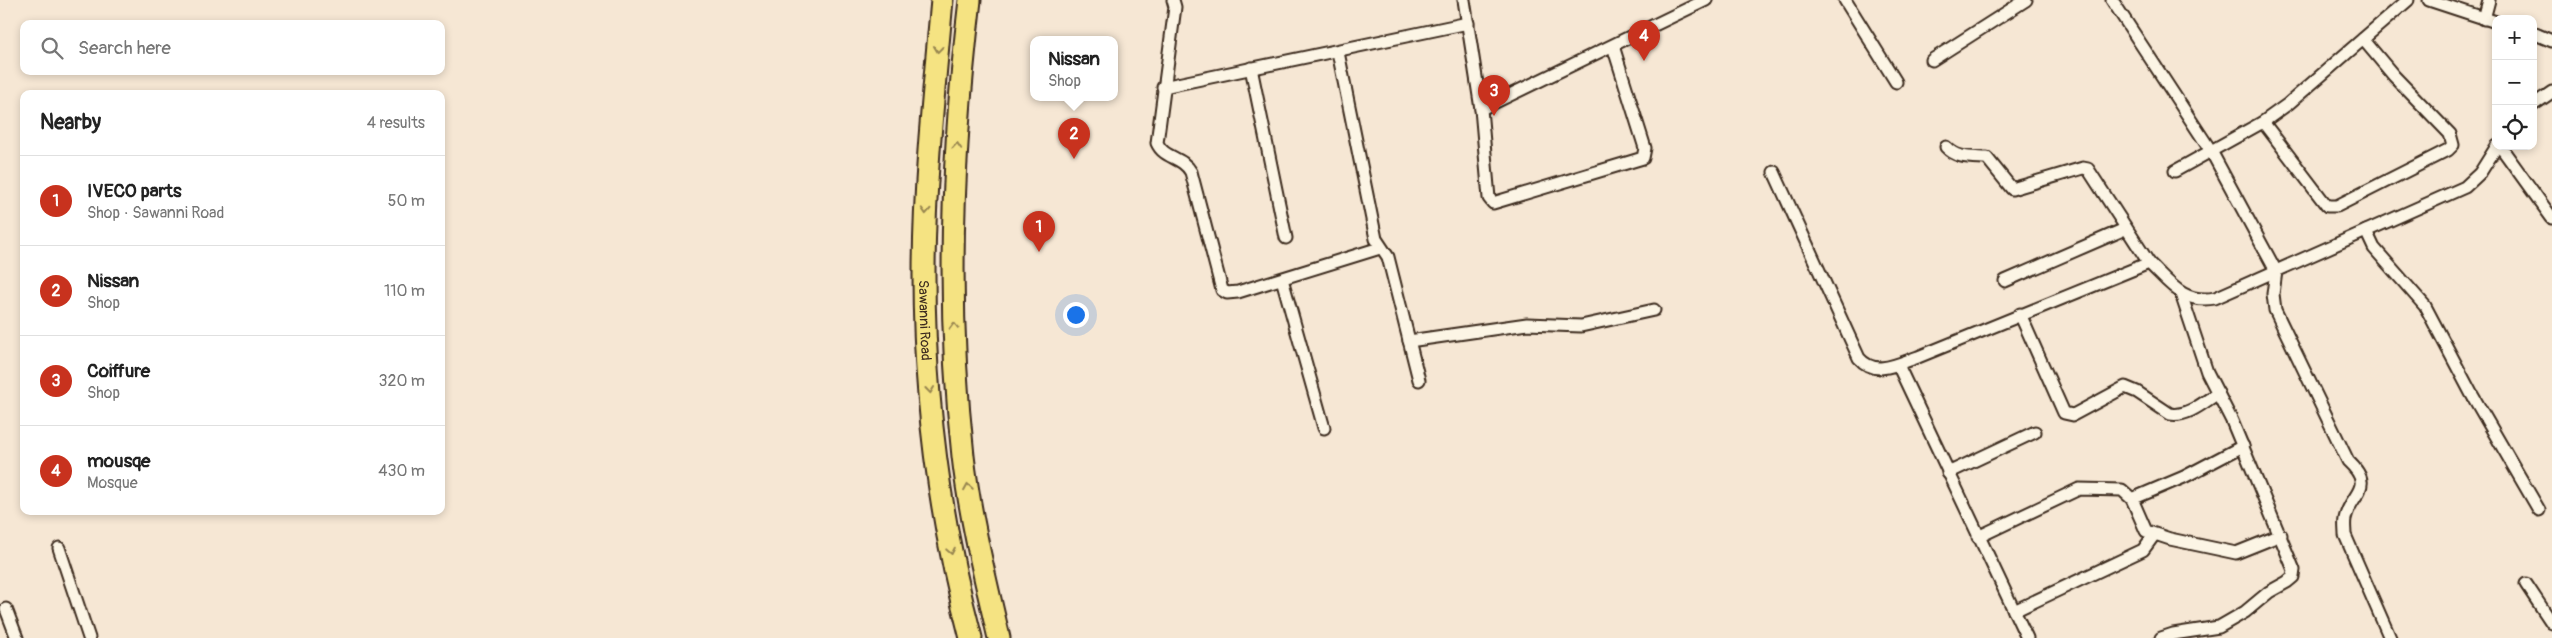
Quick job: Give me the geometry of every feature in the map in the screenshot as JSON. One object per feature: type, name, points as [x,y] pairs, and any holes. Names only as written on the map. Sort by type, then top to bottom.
[{"type":"highway","name":"Sawanni Road","points":[[942,0],[926,201],[924,276],[926,353],[936,450],[949,540],[971,638]]},
{"type":"highway","name":"Sawanni Road","points":[[970,0],[962,64],[953,196],[955,352],[963,457],[982,567],[999,638]]},
{"type":"street","points":[[1173,0],[1175,7],[1157,142],[1162,152],[1183,161],[1192,172],[1222,290],[1232,293],[1380,248]]},
{"type":"street","points":[[1464,0],[1481,109],[1490,198],[1493,203],[1643,158],[1645,148],[1613,46]]},
{"type":"street","points":[[1481,109],[1706,0]]},
{"type":"street","points":[[1845,0],[1896,82]]},
{"type":"street","points":[[1932,60],[2026,0]]},
{"type":"street","points":[[2112,0],[2211,151],[2276,271],[2273,294],[2275,310],[2348,462],[2361,476],[2362,486],[2345,518],[2345,535],[2390,638]]},
{"type":"street","points":[[2174,171],[2263,122],[2288,104],[2408,0]]},
{"type":"street","points":[[2428,0],[2492,21]]},
{"type":"street","points":[[2484,19],[2489,0]]},
{"type":"street","points":[[1164,87],[1338,52],[1468,23]]},
{"type":"street","points":[[2537,35],[2552,41]]},
{"type":"street","points":[[2263,122],[2327,206],[2337,206],[2448,150],[2453,145],[2450,134],[2394,76],[2363,39]]},
{"type":"street","points":[[1338,52],[1380,248],[1388,257],[1419,380]]},
{"type":"street","points":[[1251,68],[1286,238]]},
{"type":"street","points":[[2537,102],[2552,92]]},
{"type":"street","points":[[1946,147],[1952,154],[1960,157],[1987,158],[2012,189],[2083,168],[2088,169],[2125,229],[2149,263],[2181,294],[2194,300],[2215,298],[2465,187],[2480,173],[2495,150]]},
{"type":"street","points":[[2501,150],[2552,218]]},
{"type":"street","points":[[1774,172],[1859,358],[1871,368],[1898,364],[2149,263]]},
{"type":"street","points":[[2006,281],[2125,229]]},
{"type":"street","points":[[2366,231],[2374,248],[2414,291],[2425,306],[2471,393],[2539,510]]},
{"type":"street","points":[[1282,279],[1324,428]]},
{"type":"street","points":[[2161,638],[2172,634],[2219,627],[2245,612],[2269,592],[2287,582],[2293,577],[2294,565],[2243,446],[2207,372],[2181,294]]},
{"type":"street","points":[[1409,341],[1527,324],[1580,326],[1654,310]]},
{"type":"street","points":[[2020,314],[2064,413],[2067,415],[2073,415],[2125,388],[2137,392],[2170,414],[2176,415],[2184,414],[2218,392]]},
{"type":"street","points":[[1898,364],[2027,638]]},
{"type":"street","points":[[1948,473],[2035,432]]},
{"type":"street","points":[[2132,499],[2184,478],[2243,446]]},
{"type":"street","points":[[1978,537],[2079,489],[2122,490],[2132,499],[2146,531],[2154,535],[2236,553],[2281,535]]},
{"type":"street","points":[[2014,611],[2143,550],[2154,535]]},
{"type":"street","points":[[59,548],[89,638]]},
{"type":"street","points":[[2526,584],[2552,623]]},
{"type":"street","points":[[6,609],[17,638]]},
{"type":"place","name":"mousqe","points":[[1644,61]]},
{"type":"place","name":"Coiffure","points":[[1494,116]]},
{"type":"place","name":"Nissan","points":[[1074,159]]},
{"type":"place","name":"IVECO parts","points":[[1039,252]]}]
